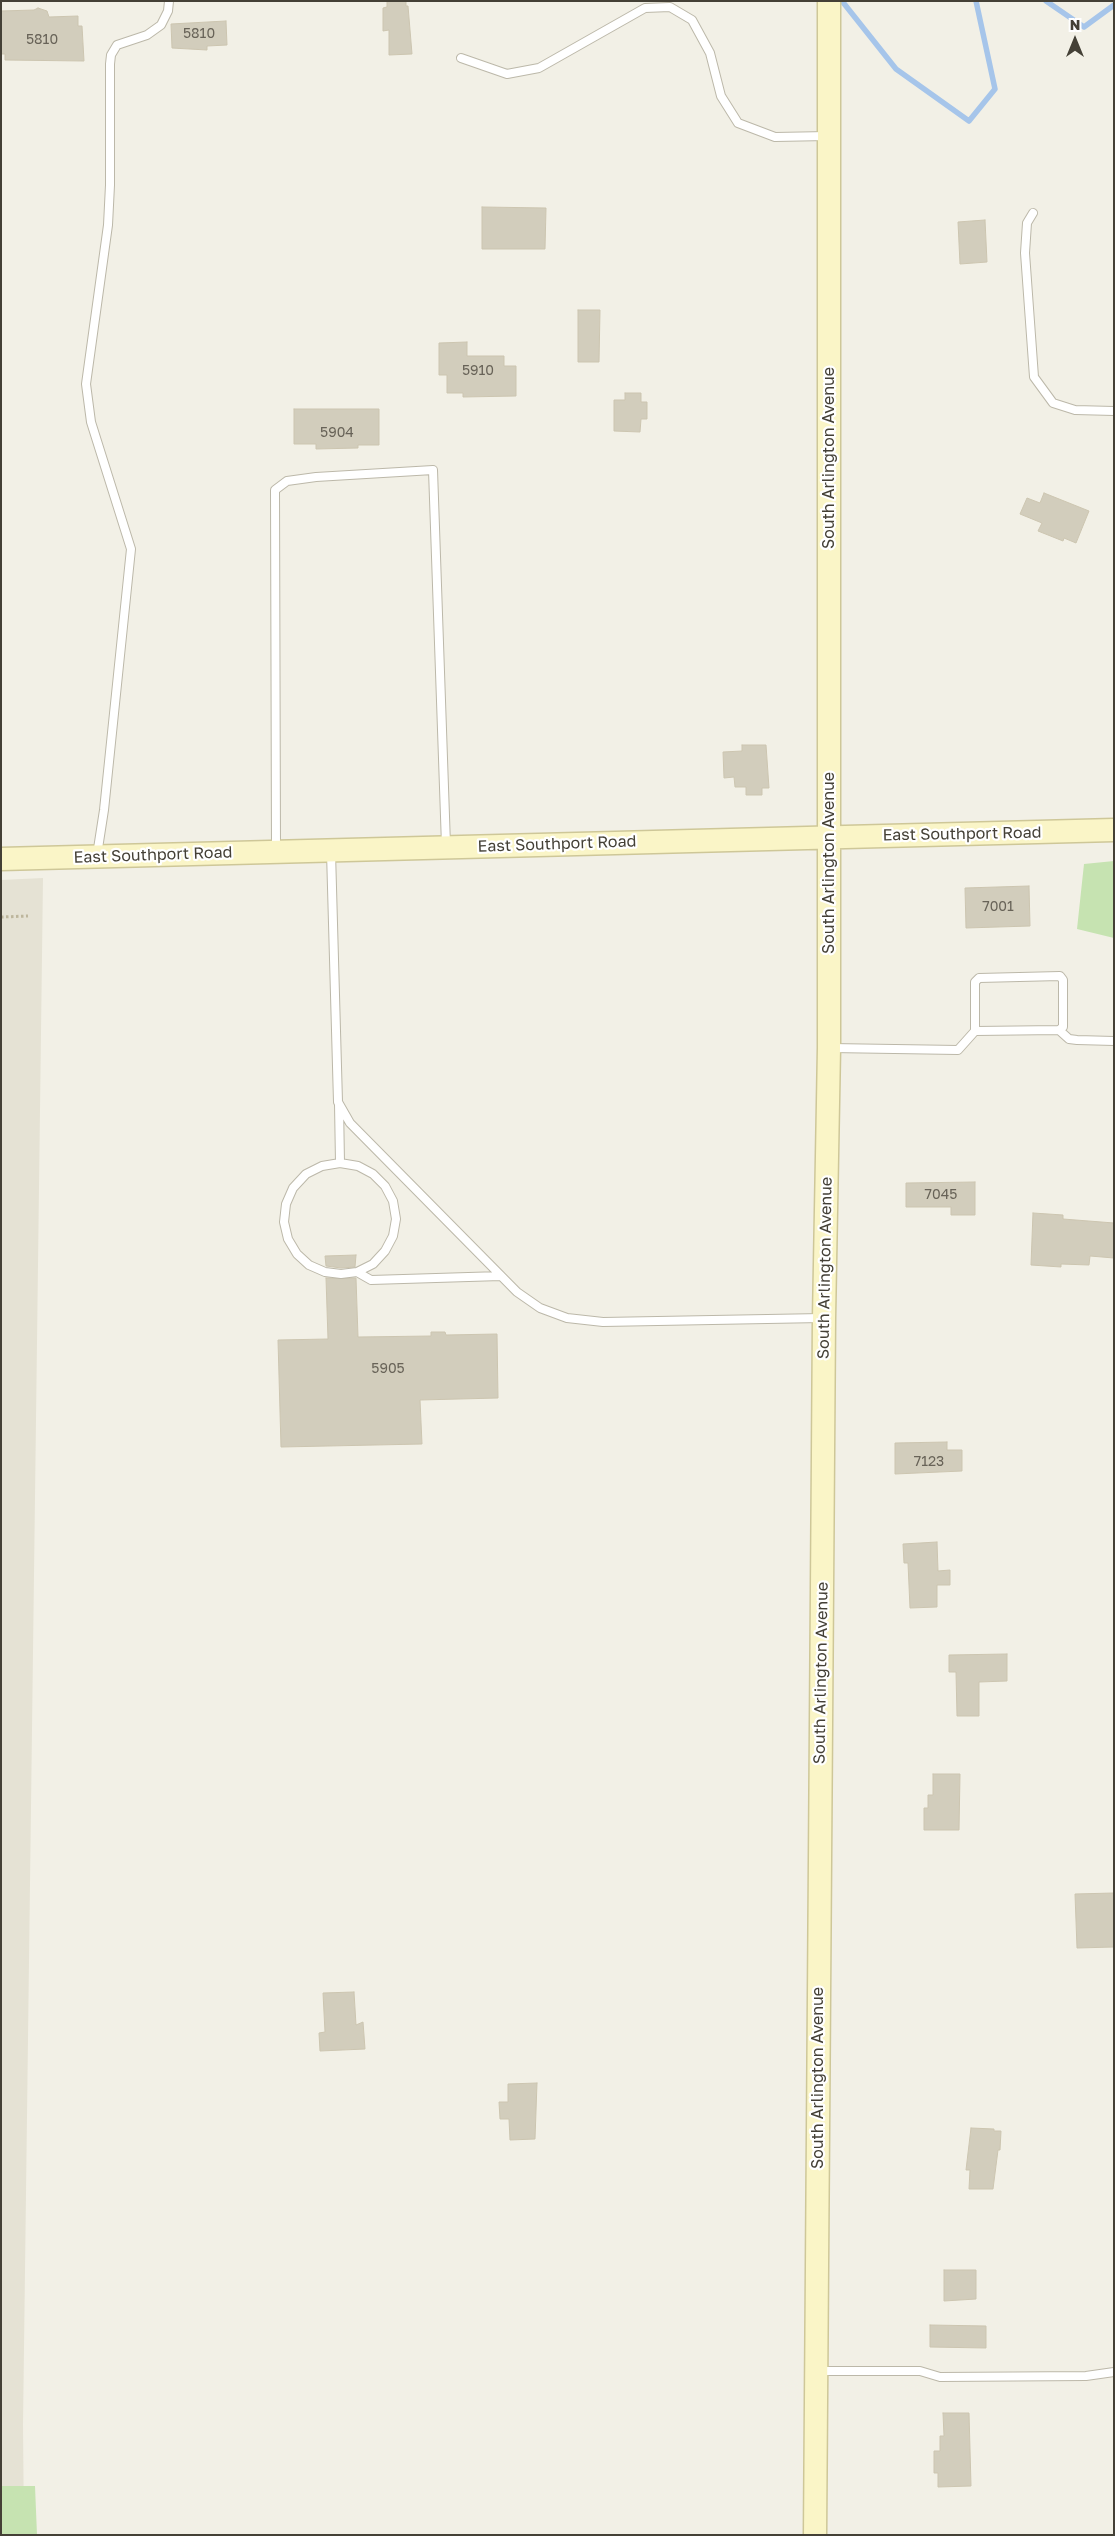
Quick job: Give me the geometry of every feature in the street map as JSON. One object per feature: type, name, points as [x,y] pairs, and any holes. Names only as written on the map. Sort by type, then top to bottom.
[{"type":"main road","name":"South Arlington Avenue","points":[[815,2535],[824,1318],[829,1048],[830,2]]},
{"type":"main road","name":"East Southport Road","points":[[1,859],[1114,830]]},
{"type":"lane","points":[[96,856],[107,780],[131,549],[91,422],[86,384],[108,225],[110,186],[110,64],[111,55],[117,45],[147,36],[161,25],[168,11],[169,1]]},
{"type":"lane","points":[[462,58],[507,74],[539,68],[645,8],[670,7],[692,20],[710,53],[721,96],[738,123],[775,138],[829,136]]},
{"type":"lane","points":[[1033,213],[1027,224],[1025,253],[1034,377],[1053,403],[1075,410],[1114,410]]},
{"type":"lane","points":[[276,852],[275,490],[287,482],[316,477],[433,470],[446,847]]},
{"type":"lane","points":[[330,850],[340,1163]]},
{"type":"lane","points":[[829,1048],[958,1050],[975,1031],[975,982],[979,978],[1060,976],[1063,980],[1063,1027],[1059,1030]]},
{"type":"lane","points":[[975,1031],[1059,1030],[1069,1039],[1114,1041]]},
{"type":"lane","points":[[338,1102],[350,1123],[500,1276],[516,1292],[540,1308],[567,1318],[603,1322],[824,1318]]},
{"type":"lane","points":[[340,1163],[358,1166],[373,1174],[385,1186],[393,1202],[396,1219],[393,1236],[385,1251],[373,1264],[357,1272],[341,1274],[325,1272],[309,1266],[288,1239],[284,1222],[286,1204],[293,1188],[306,1174],[322,1166],[340,1163]]},
{"type":"lane","points":[[357,1272],[372,1280],[500,1276]]},
{"type":"lane","points":[[816,2370],[920,2371],[940,2377],[1086,2376],[1114,2372]]},
{"type":"path","points":[[1,917],[28,916]]},
{"type":"shaded area","points":[[43,878],[23,2424],[24,2535],[1,2535],[1,880]]},
{"type":"green space","points":[[1114,861],[1114,938],[1077,929],[1084,864]]},
{"type":"green space","points":[[1,2486],[35,2486],[37,2535],[1,2535]]},
{"type":"building","points":[[387,1],[406,1],[412,54],[389,55],[389,30],[383,31],[383,8],[387,7]]},
{"type":"building","points":[[38,8],[47,11],[49,17],[78,16],[78,26],[82,26],[84,61],[5,60],[5,54],[1,54],[1,11],[34,10]]},
{"type":"building","points":[[226,21],[227,45],[207,46],[207,50],[172,48],[171,24]]},
{"type":"building","points":[[482,207],[546,208],[545,249],[482,249]]},
{"type":"building","points":[[985,220],[987,262],[960,264],[958,222]]},
{"type":"building","points":[[578,310],[600,310],[599,362],[578,362]]},
{"type":"building","points":[[467,342],[467,356],[504,356],[504,366],[516,366],[516,396],[463,397],[463,393],[447,393],[447,375],[439,375],[439,343]]},
{"type":"building","points":[[625,393],[641,393],[641,402],[647,402],[647,419],[641,419],[640,432],[614,431],[614,400],[625,400]]},
{"type":"building","points":[[294,409],[379,409],[379,445],[358,445],[358,448],[316,449],[316,444],[294,444]]},
{"type":"building","points":[[1044,493],[1089,511],[1076,543],[1064,538],[1063,541],[1038,531],[1042,523],[1020,514],[1027,498],[1040,503]]},
{"type":"building","points":[[742,745],[766,745],[769,788],[762,788],[762,795],[746,795],[746,787],[735,787],[734,777],[724,778],[723,752],[742,751]]},
{"type":"building","points":[[1029,886],[1030,926],[966,928],[965,888]]},
{"type":"building","points":[[975,1182],[975,1215],[951,1215],[951,1207],[906,1207],[906,1183]]},
{"type":"building","points":[[1033,1213],[1063,1215],[1063,1219],[1114,1223],[1114,1258],[1090,1256],[1089,1265],[1061,1264],[1061,1267],[1031,1265]]},
{"type":"building","points":[[356,1255],[355,1267],[326,1266],[325,1256]]},
{"type":"building","points":[[326,1278],[356,1278],[358,1337],[431,1336],[431,1332],[445,1332],[446,1335],[497,1334],[498,1398],[420,1400],[422,1444],[281,1447],[278,1340],[328,1339]]},
{"type":"building","points":[[947,1442],[947,1450],[962,1450],[962,1471],[895,1474],[895,1443]]},
{"type":"building","points":[[937,1542],[938,1571],[950,1570],[950,1585],[937,1585],[937,1607],[910,1608],[908,1563],[904,1563],[903,1544]]},
{"type":"building","points":[[1007,1654],[1007,1681],[979,1682],[979,1716],[957,1716],[956,1672],[949,1672],[949,1655]]},
{"type":"building","points":[[933,1774],[960,1774],[959,1830],[924,1830],[924,1808],[928,1808],[928,1795],[933,1795]]},
{"type":"building","points":[[1114,1893],[1114,1947],[1077,1948],[1075,1894]]},
{"type":"building","points":[[354,1992],[356,2025],[363,2022],[365,2049],[320,2051],[319,2033],[325,2032],[323,1993]]},
{"type":"building","points":[[537,2083],[535,2139],[510,2140],[509,2119],[500,2119],[499,2102],[508,2102],[508,2084]]},
{"type":"building","points":[[971,2128],[1001,2131],[1000,2150],[998,2150],[993,2189],[969,2189],[970,2170],[966,2170]]},
{"type":"building","points":[[944,2270],[976,2270],[976,2299],[944,2301]]},
{"type":"building","points":[[930,2325],[986,2326],[986,2348],[930,2347]]},
{"type":"building","points":[[943,2413],[969,2413],[971,2486],[938,2487],[938,2473],[934,2473],[934,2451],[940,2451],[940,2436],[944,2436]]},
{"type":"waterway","points":[[842,1],[896,69],[969,121],[995,89],[976,1]]},
{"type":"waterway","points":[[1046,1],[1084,27],[1114,5]]}]
